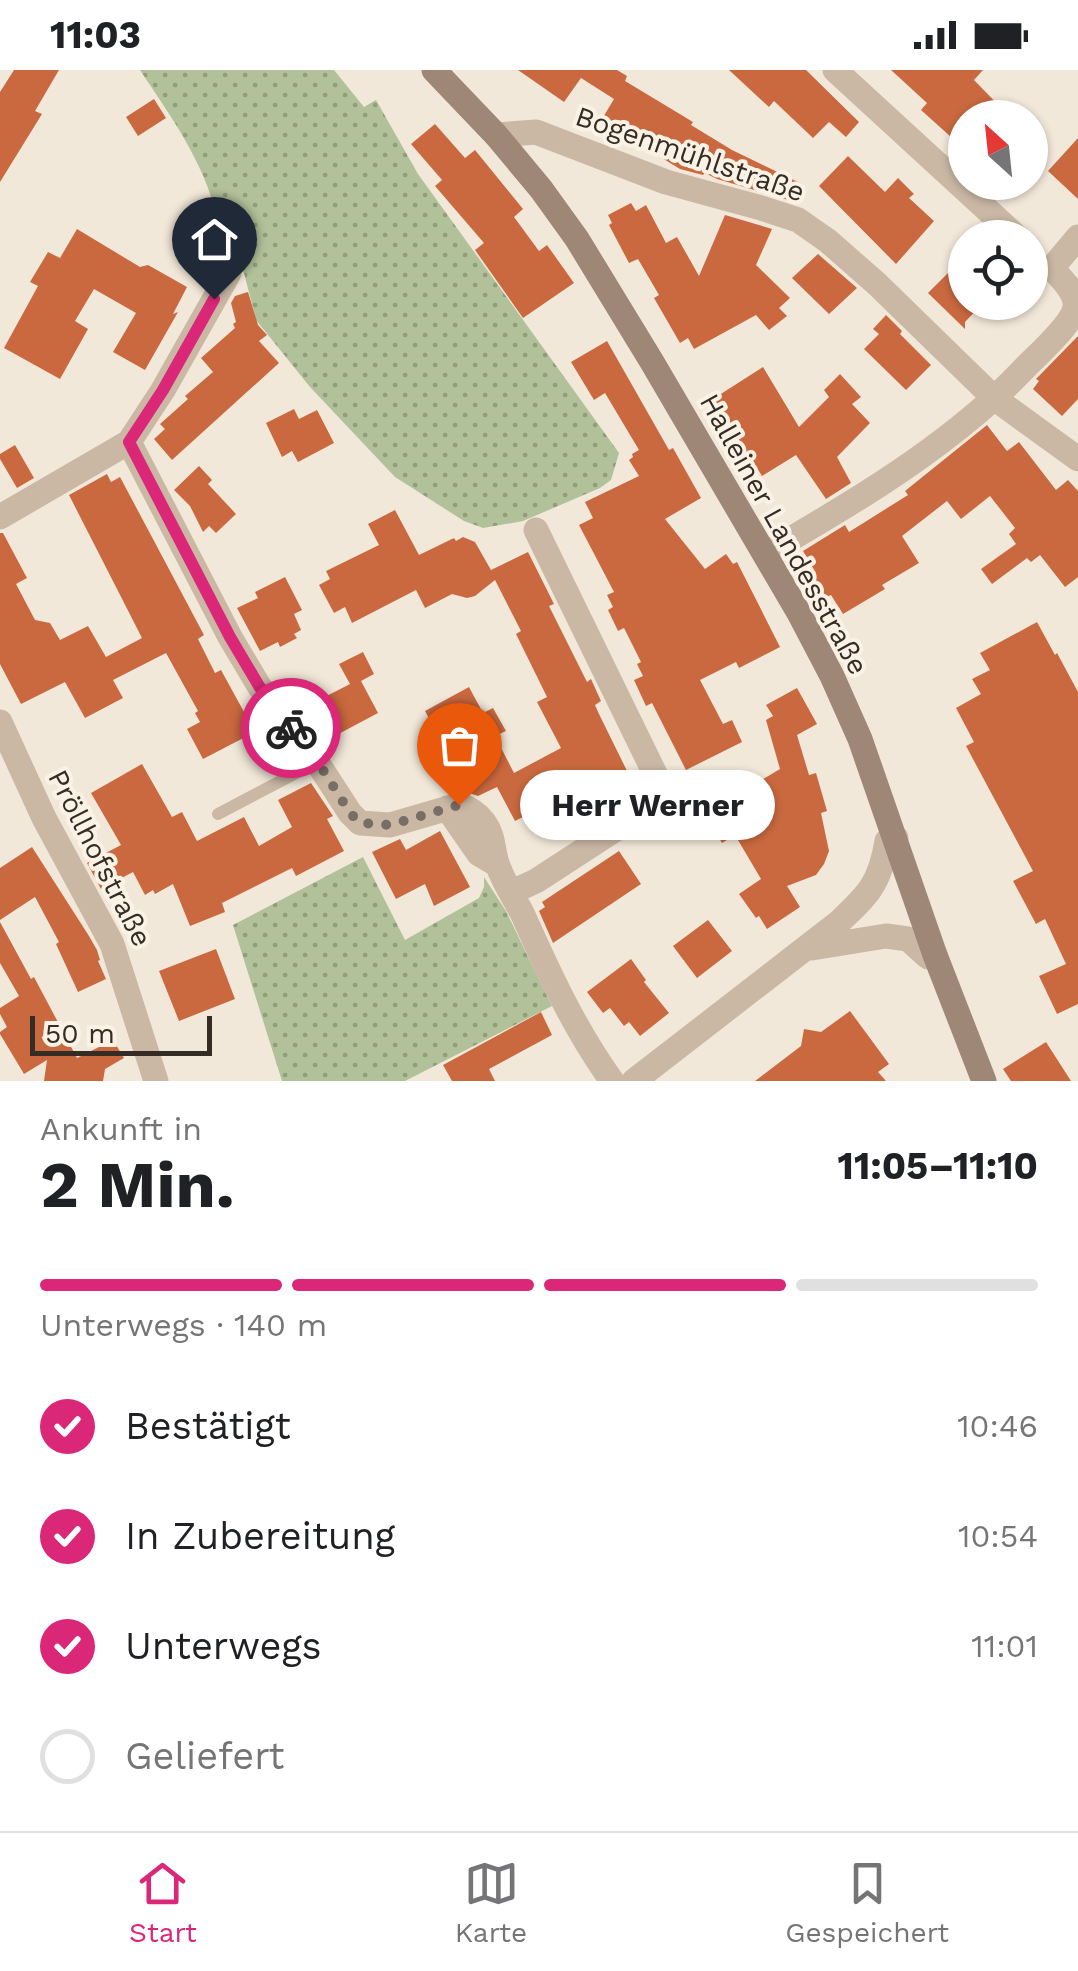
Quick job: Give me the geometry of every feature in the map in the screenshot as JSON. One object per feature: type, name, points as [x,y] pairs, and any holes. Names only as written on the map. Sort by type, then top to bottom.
[{"type":"main road","name":"Halleiner Landesstraße","points":[[434,70],[496,134],[577,239],[765,554],[832,676],[860,739],[935,955],[984,1081]]},
{"type":"street","points":[[835,70],[998,220]]},
{"type":"street","name":"Bogenmühlstraße","points":[[496,134],[536,132],[666,182],[798,220],[877,284],[994,398],[1078,459]]},
{"type":"street","points":[[1052,268],[1078,237]]},
{"type":"street","points":[[765,554],[851,504],[964,423],[1050,343],[1076,304],[1072,292],[1048,264]]},
{"type":"street","points":[[0,517],[129,442],[229,274]]},
{"type":"street","points":[[129,442],[259,686],[318,762],[350,813],[360,823],[390,825],[447,808],[479,854],[496,864],[557,990],[612,1081]]},
{"type":"street","points":[[512,892],[536,881],[639,814],[656,802],[660,791],[536,530]]},
{"type":"street","name":"Pröllhofstraße","points":[[1,727],[44,818],[112,944],[156,1081]]},
{"type":"street","points":[[634,1081],[838,924],[866,898],[882,870],[887,841],[896,838]]},
{"type":"street","points":[[802,950],[886,936],[908,939],[928,957],[935,955]]},
{"type":"lane","points":[[218,814],[318,762]]},
{"type":"green space","points":[[140,70],[334,70],[364,107],[376,100],[418,174],[619,453],[611,480],[523,521],[483,528],[464,521],[395,477],[310,387],[256,320],[244,273],[236,264],[219,262],[215,210],[207,185],[183,137]]},
{"type":"green space","points":[[363,857],[405,940],[479,898],[484,877],[506,911],[552,1006],[405,1081],[282,1081],[233,925]]},
{"type":"building","points":[[14,70],[59,70],[35,111],[42,114],[0,182],[0,92]]},
{"type":"building","points":[[518,70],[617,70],[627,76],[625,81],[693,122],[691,125],[802,184],[792,201],[705,173],[680,169],[602,119],[614,99],[581,78],[564,102]]},
{"type":"building","points":[[729,70],[806,70],[859,122],[846,137],[829,122],[813,138],[774,101],[769,107]]},
{"type":"building","points":[[891,70],[983,70],[974,80],[993,100],[948,100],[948,134],[921,110],[927,103]]},
{"type":"building","points":[[154,99],[166,118],[138,136],[126,117]]},
{"type":"building","points":[[435,124],[465,158],[475,150],[523,209],[514,217],[539,251],[547,245],[574,283],[523,318],[475,250],[484,243],[435,186],[442,180],[411,144]]},
{"type":"building","points":[[1078,138],[1078,199],[1048,171]]},
{"type":"building","points":[[848,156],[885,192],[898,178],[914,194],[909,198],[934,221],[896,264],[819,186]]},
{"type":"building","points":[[631,203],[636,211],[646,205],[666,243],[677,237],[699,276],[725,215],[772,229],[756,265],[790,298],[779,308],[787,316],[769,330],[756,315],[694,349],[688,338],[680,343],[654,298],[659,295],[638,259],[629,263],[609,225],[612,223],[608,215]]},
{"type":"building","points":[[77,229],[140,267],[148,265],[187,287],[173,314],[178,312],[145,370],[113,352],[136,313],[94,289],[75,321],[88,329],[60,379],[4,348],[38,286],[30,282],[48,252],[60,258]]},
{"type":"building","points":[[192,229],[216,230],[215,258],[190,257]]},
{"type":"building","points":[[818,254],[857,288],[829,314],[792,278]]},
{"type":"building","points":[[948,273],[948,312],[928,293]]},
{"type":"building","points":[[248,292],[258,325],[267,335],[259,341],[279,363],[172,460],[154,439],[165,429],[160,424],[213,372],[201,358],[235,328],[231,303],[235,296]]},
{"type":"building","points":[[886,315],[931,365],[906,390],[864,349],[879,334],[873,329]]},
{"type":"building","points":[[1078,336],[1078,399],[1062,416],[1033,389],[1039,381],[1036,379]]},
{"type":"building","points":[[607,341],[701,498],[665,519],[705,569],[726,554],[733,564],[737,562],[780,647],[739,668],[736,662],[700,680],[723,724],[732,720],[742,742],[686,770],[652,703],[646,706],[634,680],[643,676],[637,664],[641,662],[624,628],[618,631],[608,610],[613,607],[607,595],[614,592],[579,525],[593,518],[585,502],[639,476],[629,460],[639,450],[605,393],[594,400],[571,362]]},
{"type":"building","points":[[763,367],[799,427],[829,397],[824,390],[840,374],[861,397],[852,404],[870,423],[837,457],[851,483],[826,499],[796,455],[762,476],[713,399]]},
{"type":"building","points":[[294,409],[299,419],[317,410],[334,443],[298,462],[292,451],[282,457],[266,423]]},
{"type":"building","points":[[987,425],[1007,451],[1019,442],[1056,490],[1068,480],[1078,491],[1078,577],[1065,587],[1040,555],[1031,562],[1027,558],[992,584],[981,569],[1016,544],[1009,534],[1015,528],[990,496],[961,519],[947,501],[902,536],[919,563],[843,614],[812,575],[816,573],[803,551],[845,525],[849,532],[908,495],[905,491]]},
{"type":"building","points":[[15,445],[34,478],[17,488],[0,459],[0,454]]},
{"type":"building","points":[[199,466],[212,480],[208,484],[236,514],[216,533],[209,526],[203,532],[190,506],[174,490]]},
{"type":"building","points":[[107,474],[111,482],[120,477],[204,635],[198,639],[215,673],[221,670],[255,732],[203,759],[187,729],[200,722],[195,713],[198,711],[166,653],[113,680],[123,698],[85,718],[65,682],[21,704],[0,664],[0,533],[27,578],[16,584],[35,620],[50,623],[60,640],[88,626],[106,657],[142,638],[69,495]]},
{"type":"building","points":[[395,510],[419,555],[463,537],[475,542],[491,570],[528,552],[554,604],[549,606],[587,682],[591,679],[601,701],[595,705],[630,777],[530,826],[525,816],[515,821],[497,787],[478,796],[458,789],[436,742],[432,743],[424,727],[431,722],[425,711],[469,687],[483,713],[493,708],[506,731],[495,736],[514,773],[561,748],[537,702],[547,697],[516,634],[521,631],[495,580],[475,596],[452,594],[425,608],[416,590],[352,623],[345,607],[334,613],[319,585],[330,579],[326,571],[379,545],[368,524]]},
{"type":"building","points":[[285,577],[302,610],[294,614],[301,630],[294,634],[297,638],[280,647],[278,642],[260,651],[237,608],[258,598],[255,592]]},
{"type":"building","points":[[1037,622],[1078,692],[1078,1004],[1057,1014],[1039,976],[1066,964],[1045,919],[1036,924],[1013,881],[1033,871],[966,746],[974,742],[956,708],[981,694],[972,679],[990,670],[980,653]]},
{"type":"building","points":[[363,652],[374,674],[361,681],[378,713],[331,738],[313,703],[350,684],[339,664]]},
{"type":"building","points":[[797,688],[817,724],[797,735],[809,775],[816,773],[827,811],[821,813],[829,851],[816,875],[787,886],[800,907],[767,929],[739,894],[761,879],[735,835],[722,843],[709,821],[722,814],[718,806],[780,769],[766,720],[773,716],[766,705]]},
{"type":"building","points":[[142,764],[172,817],[182,812],[197,841],[244,817],[259,846],[292,827],[278,800],[311,783],[333,816],[327,819],[344,851],[296,876],[292,868],[222,903],[225,912],[190,926],[173,884],[145,895],[133,872],[101,889],[87,863],[121,845],[91,793]]},
{"type":"building","points":[[440,831],[470,887],[434,906],[425,884],[396,899],[372,852],[400,839],[406,850]]},
{"type":"building","points":[[32,847],[97,950],[106,979],[78,992],[56,944],[59,942],[35,897],[0,920],[0,868]]},
{"type":"building","points":[[619,851],[641,884],[553,943],[539,911],[545,907],[542,902]]},
{"type":"building","points":[[708,920],[732,951],[697,978],[673,946]]},
{"type":"building","points":[[0,922],[77,1058],[113,1040],[124,1058],[105,1069],[103,1081],[44,1081],[47,1060],[24,1074],[0,1034],[7,1027],[0,1008],[19,996],[0,963]]},
{"type":"building","points":[[216,949],[235,999],[179,1021],[159,971]]},
{"type":"building","points":[[631,959],[669,1013],[640,1036],[629,1022],[624,1026],[610,1008],[603,1013],[587,992]]},
{"type":"building","points":[[850,1011],[889,1064],[878,1072],[886,1081],[755,1081],[801,1046],[804,1029],[821,1032]]},
{"type":"building","points":[[541,1012],[552,1035],[489,1069],[495,1081],[452,1081],[443,1065]]},
{"type":"building","points":[[1046,1042],[1071,1081],[1011,1081],[1003,1069]]},
{"type":"way so far","points":[[291,728],[360,823],[390,825],[459,805]]},
{"type":"place","name":"Herr Werner","points":[[459,805]]},
{"type":"route","points":[[214,299],[129,442],[230,637],[259,686],[291,728]]}]
